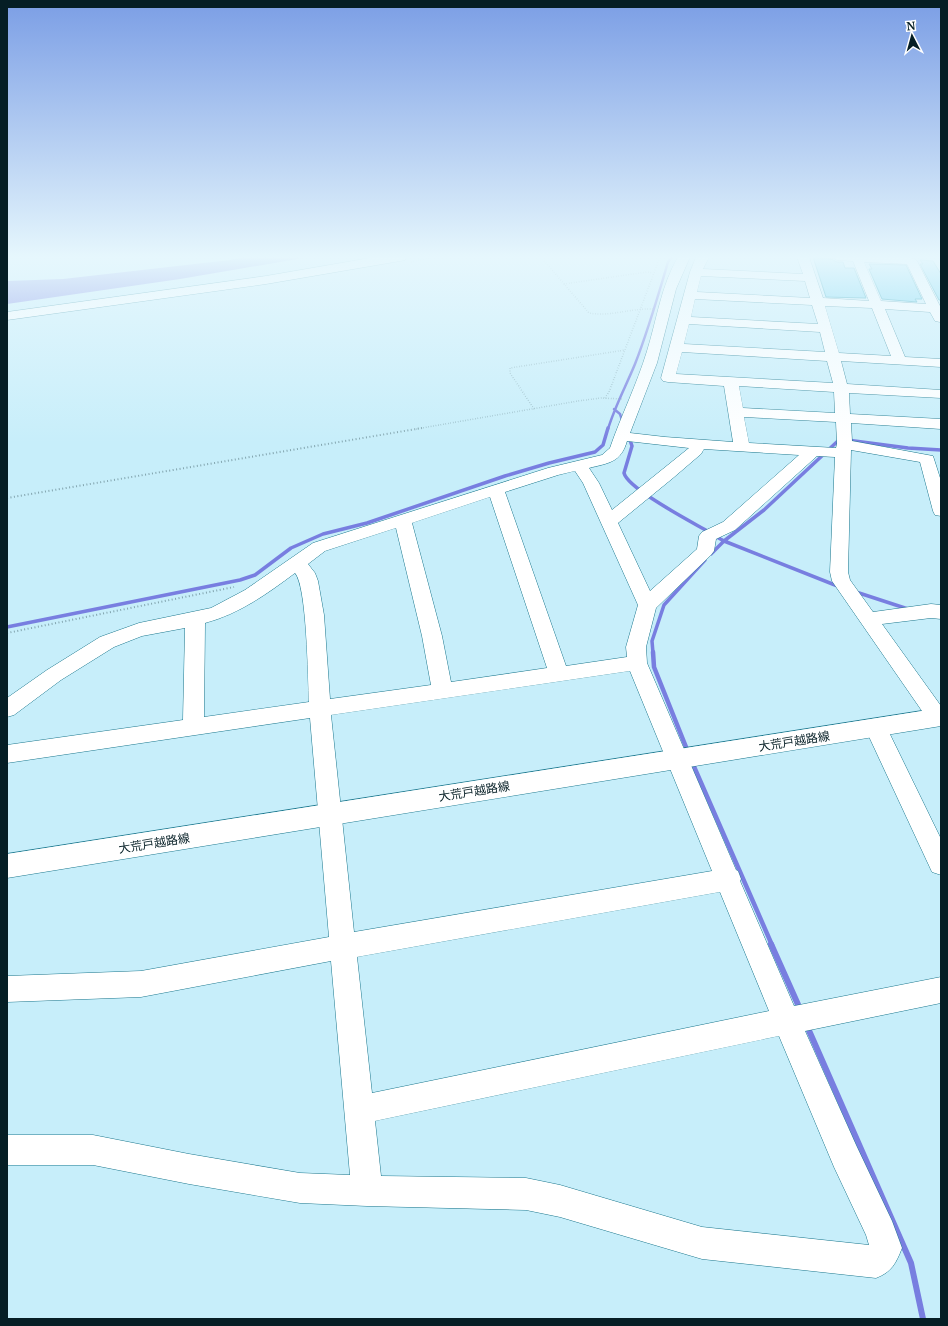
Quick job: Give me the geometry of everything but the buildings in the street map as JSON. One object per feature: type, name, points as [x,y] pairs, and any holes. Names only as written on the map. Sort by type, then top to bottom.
[{"type":"main road","name":"大荒戸越路線","points":[[7,866],[939,718]]},
{"type":"street","points":[[7,709],[54,675],[107,642],[139,630],[196,619],[217,613],[252,595],[318,547],[554,471],[607,459],[616,450],[654,351],[663,319]]},
{"type":"street","points":[[823,319],[841,387],[844,419],[839,572],[848,591],[939,718]]},
{"type":"street","points":[[882,319],[900,361]]},
{"type":"street","points":[[826,328],[684,320],[668,378],[941,394]]},
{"type":"street","points":[[676,348],[941,363]]},
{"type":"street","points":[[731,382],[742,447]]},
{"type":"street","points":[[736,412],[941,424]]},
{"type":"street","points":[[621,436],[659,442],[742,447],[813,451],[844,449],[927,459],[941,511]]},
{"type":"street","points":[[609,521],[695,451],[700,444]]},
{"type":"street","points":[[7,1150],[93,1150],[189,1169],[300,1188],[367,1191],[526,1194],[560,1201],[702,1243],[876,1262],[886,1248],[881,1232],[845,1156],[788,1020],[765,970],[679,759],[637,663],[636,647],[647,604],[705,551],[708,536],[728,526],[748,510],[813,451]]},
{"type":"street","points":[[580,466],[589,479],[647,604]]},
{"type":"street","points":[[496,489],[559,675]]},
{"type":"street","points":[[403,520],[432,636],[443,692]]},
{"type":"street","points":[[296,562],[306,573],[309,581],[314,615],[320,709],[342,947],[367,1191]]},
{"type":"street","points":[[868,618],[931,611],[941,612]]},
{"type":"street","points":[[193,727],[196,619]]},
{"type":"street","points":[[7,754],[637,663]]},
{"type":"street","points":[[876,728],[941,864]]},
{"type":"street","points":[[7,988],[140,984],[729,879]]},
{"type":"street","points":[[358,1110],[788,1020],[941,990]]},
{"type":"path","points":[[604,398],[609,392],[637,319]]},
{"type":"path","points":[[534,409],[510,373],[510,368],[625,350]]},
{"type":"path","points":[[7,498],[604,398],[612,397],[635,402]]},
{"type":"path","points":[[7,633],[238,586]]},
{"type":"waterway","points":[[615,410],[640,352],[651,319]]},
{"type":"waterway","points":[[608,429],[615,410]]},
{"type":"waterway","points":[[615,410],[620,414],[623,423]]},
{"type":"waterway","points":[[7,627],[240,580],[255,575],[291,548],[323,534],[367,523],[505,476],[549,463],[595,452],[603,445],[608,428]]},
{"type":"waterway","points":[[629,437],[632,446],[624,473],[628,480],[648,496],[709,532]]},
{"type":"waterway","points":[[724,541],[764,510],[840,439]]},
{"type":"waterway","points":[[847,440],[908,448],[941,450]]},
{"type":"waterway","points":[[715,536],[724,541]]},
{"type":"waterway","points":[[711,554],[724,541]]},
{"type":"waterway","points":[[724,541],[840,587]]},
{"type":"waterway","points":[[653,653],[652,641],[664,605],[705,560]]},
{"type":"waterway","points":[[856,592],[908,609]]},
{"type":"waterway","points":[[653,652],[654,667],[688,752]]},
{"type":"waterway","points":[[692,762],[772,945]]},
{"type":"waterway","points":[[771,944],[800,1009]]},
{"type":"waterway","points":[[807,1026],[911,1263],[923,1319]]}]
